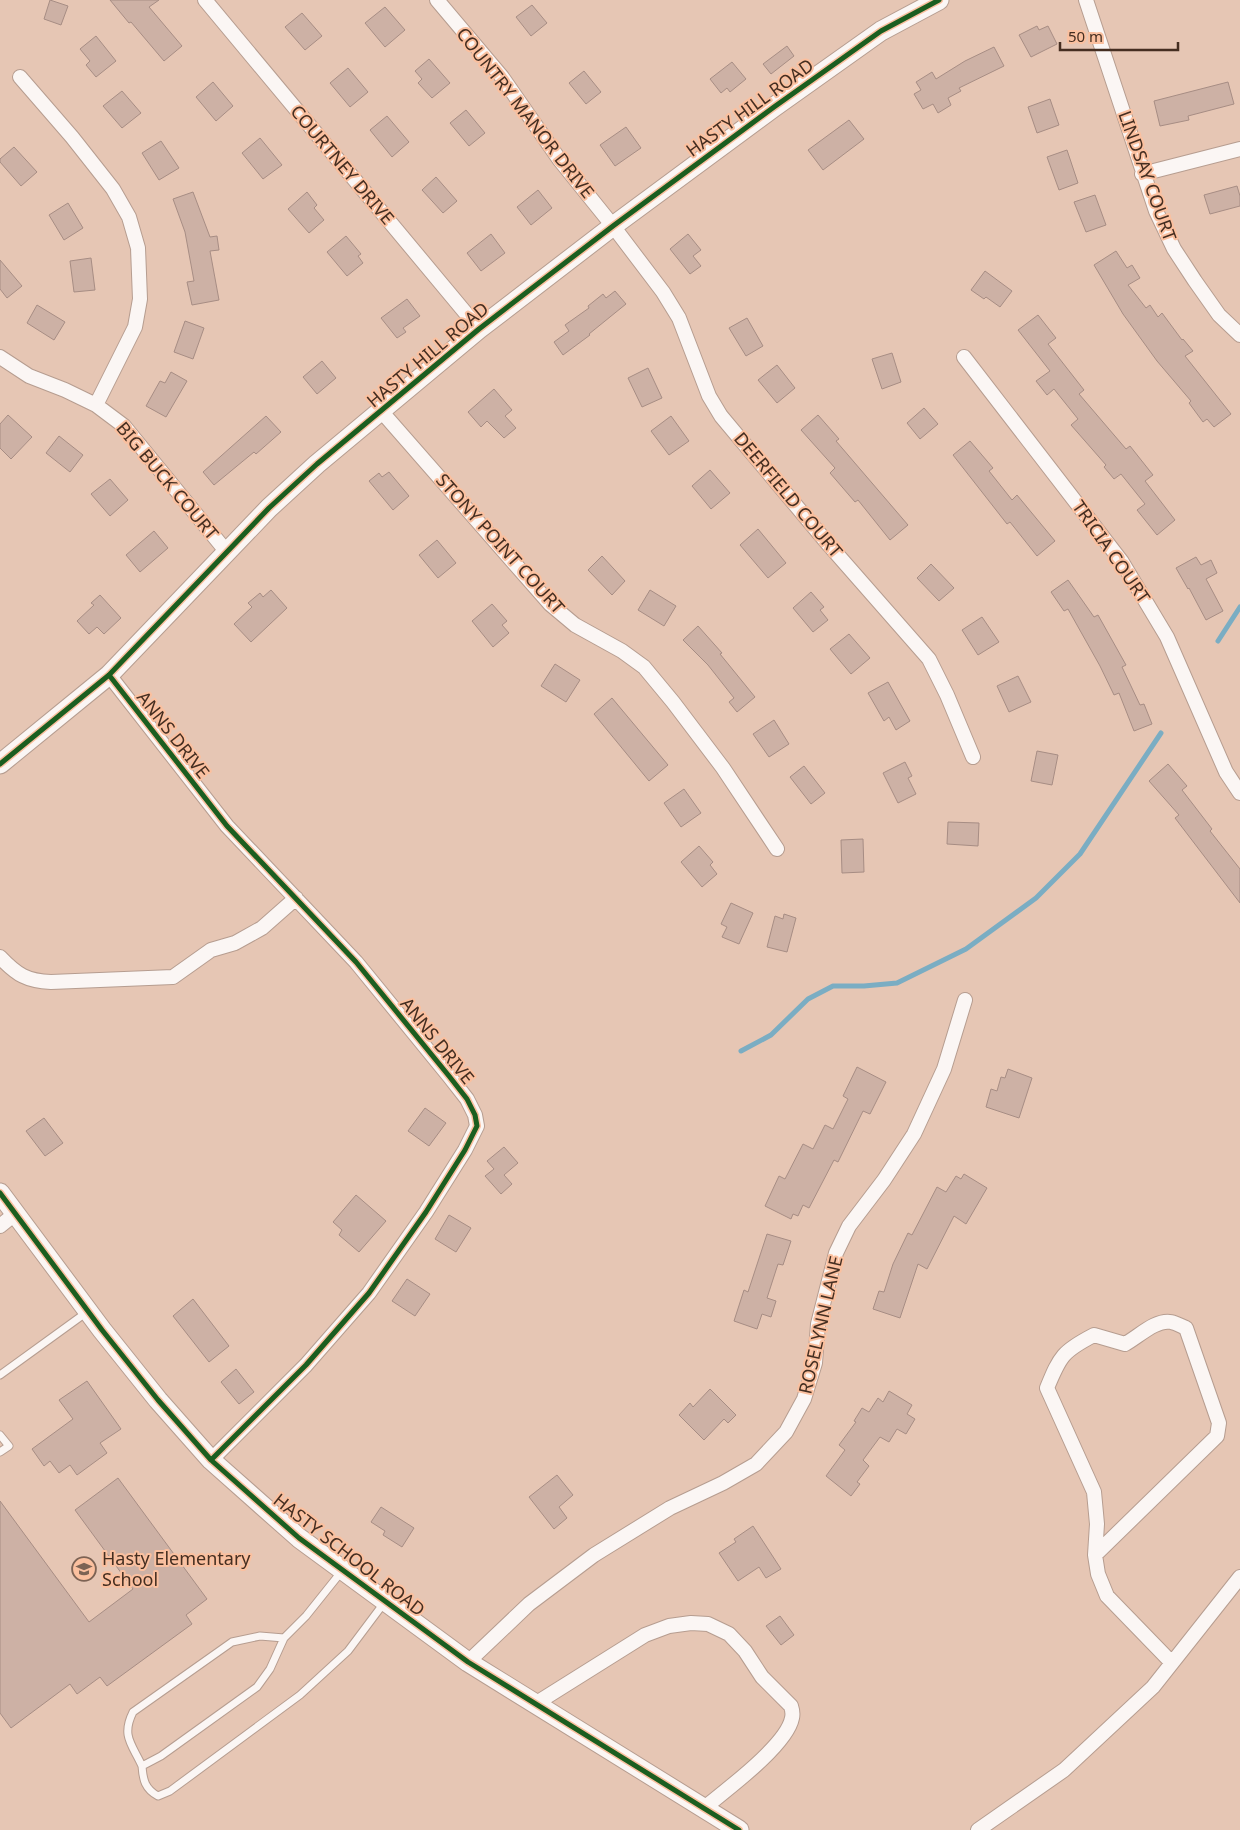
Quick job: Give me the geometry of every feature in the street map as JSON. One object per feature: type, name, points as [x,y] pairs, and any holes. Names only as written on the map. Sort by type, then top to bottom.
[{"type":"street","name":"COURTNEY DRIVE","points":[[205,0],[479,329]]},
{"type":"street","name":"COUNTRY MANOR DRIVE","points":[[437,0],[502,77],[559,159],[613,226]]},
{"type":"street","name":"HASTY HILL ROAD","points":[[0,764],[109,675],[226,551],[297,483],[479,329],[613,226],[881,31],[939,0]]},
{"type":"street","name":"LINDSAY COURT","points":[[1086,0],[1156,212],[1174,248],[1219,315],[1240,335]]},
{"type":"street","points":[[20,77],[72,137],[113,189],[129,217],[138,248],[140,299],[135,327],[96,405]]},
{"type":"street","points":[[1142,174],[1240,149]]},
{"type":"street","name":"DEERFIELD COURT","points":[[613,226],[663,292],[679,318],[709,396],[721,416],[829,545],[929,659],[947,695],[973,758]]},
{"type":"street","name":"BIG BUCK COURT","points":[[0,357],[29,376],[96,405],[124,426],[226,551]]},
{"type":"street","name":"TRICIA COURT","points":[[964,357],[1122,562],[1167,636],[1226,772],[1240,792]]},
{"type":"street","name":"STONY POINT COURT","points":[[382,412],[550,604],[575,625],[622,651],[644,667],[723,768],[777,849]]},
{"type":"street","name":"ANNS DRIVE","points":[[109,675],[227,826],[356,962],[449,1076],[467,1099],[476,1115],[476,1126],[465,1150],[431,1204],[369,1293],[306,1365],[212,1460]]},
{"type":"street","points":[[0,957],[10,968],[32,981],[51,982],[173,977],[211,950],[235,943],[256,932],[296,898]]},
{"type":"street","name":"ROSELYNN LANE","points":[[468,1662],[529,1604],[594,1555],[670,1508],[723,1483],[756,1464],[786,1432],[804,1399],[815,1362],[818,1324],[836,1253],[849,1226],[884,1180],[914,1134],[944,1069],[965,1000]]},
{"type":"street","name":"HASTY SCHOOL ROAD","points":[[0,1193],[88,1311],[158,1400],[212,1460],[299,1538],[468,1662],[739,1830]]},
{"type":"street","points":[[0,1226],[16,1212]]},
{"type":"street","points":[[1095,1555],[1217,1436],[1219,1423],[1186,1328],[1170,1322],[1149,1327],[1140,1336],[1125,1344],[1094,1335],[1070,1347],[1057,1364],[1047,1388],[1094,1492],[1097,1524],[1095,1555],[1098,1574],[1107,1596],[1172,1663]]},
{"type":"street","points":[[978,1830],[1064,1770],[1153,1687],[1240,1577]]},
{"type":"street","points":[[535,1704],[645,1636],[669,1626],[691,1622],[708,1624],[729,1634],[746,1651],[762,1677],[791,1706],[792,1718],[781,1740],[754,1767],[704,1808]]},
{"type":"lane","points":[[0,1375],[88,1311]]},
{"type":"lane","points":[[0,1434],[8,1446],[0,1452]]},
{"type":"lane","points":[[142,1766],[161,1756],[257,1687],[270,1669],[284,1638],[306,1616],[342,1571]]},
{"type":"lane","points":[[284,1638],[260,1636],[232,1642],[133,1712],[126,1725],[129,1742],[142,1766],[143,1781],[150,1792],[158,1796],[170,1791],[300,1695],[348,1651],[384,1602]]},
{"type":"building","points":[[50,0],[68,6],[61,25],[44,19]]},
{"type":"building","points":[[110,0],[159,0],[149,7],[182,46],[164,61]]},
{"type":"building","points":[[532,5],[547,23],[531,36],[516,17]]},
{"type":"building","points":[[385,7],[405,30],[385,47],[365,23]]},
{"type":"building","points":[[302,13],[322,36],[305,50],[285,27]]},
{"type":"building","points":[[1037,26],[1039,30],[1048,26],[1057,44],[1031,57],[1019,35]]},
{"type":"building","points":[[96,36],[116,61],[96,77],[86,65],[90,61],[80,49]]},
{"type":"building","points":[[787,46],[794,56],[771,74],[763,64]]},
{"type":"building","points":[[994,47],[1004,66],[959,88],[961,91],[948,98],[951,105],[938,113],[933,104],[923,109],[914,94],[921,90],[916,82],[932,72],[936,79],[965,61]]},
{"type":"building","points":[[429,59],[450,83],[432,98],[418,83],[422,79],[415,71]]},
{"type":"building","points":[[732,62],[746,79],[730,92],[727,88],[721,93],[710,79]]},
{"type":"building","points":[[348,68],[368,92],[350,107],[330,83]]},
{"type":"building","points":[[584,71],[601,92],[586,104],[569,83]]},
{"type":"building","points":[[213,82],[233,106],[216,121],[196,97]]},
{"type":"building","points":[[1228,82],[1234,104],[1188,116],[1189,120],[1160,126],[1154,101]]},
{"type":"building","points":[[122,91],[141,113],[122,128],[103,106]]},
{"type":"building","points":[[1050,99],[1059,125],[1037,133],[1028,107]]},
{"type":"building","points":[[466,110],[485,133],[469,146],[450,123]]},
{"type":"building","points":[[387,116],[409,142],[392,157],[370,130]]},
{"type":"building","points":[[849,120],[864,139],[823,170],[808,150]]},
{"type":"building","points":[[626,127],[641,148],[615,166],[600,145]]},
{"type":"building","points":[[260,138],[282,165],[263,179],[242,153]]},
{"type":"building","points":[[161,141],[179,168],[159,180],[142,153]]},
{"type":"building","points":[[14,147],[37,172],[21,186],[0,162],[0,159]]},
{"type":"building","points":[[1067,150],[1078,183],[1059,190],[1047,157]]},
{"type":"building","points":[[436,177],[457,201],[443,213],[422,190]]},
{"type":"building","points":[[1237,186],[1240,206],[1210,214],[1204,195]]},
{"type":"building","points":[[538,190],[552,208],[531,225],[517,207]]},
{"type":"building","points":[[193,192],[210,237],[217,236],[219,250],[210,251],[219,300],[192,305],[187,282],[194,281],[185,232],[173,199]]},
{"type":"building","points":[[307,192],[317,205],[314,208],[324,220],[309,233],[288,209]]},
{"type":"building","points":[[1095,195],[1106,225],[1086,232],[1074,202]]},
{"type":"building","points":[[68,203],[83,228],[64,240],[49,215]]},
{"type":"building","points":[[491,234],[505,253],[481,271],[467,253]]},
{"type":"building","points":[[688,234],[701,250],[693,256],[701,266],[690,274],[670,249]]},
{"type":"building","points":[[346,236],[361,254],[358,256],[363,263],[347,276],[327,252]]},
{"type":"building","points":[[1116,251],[1127,268],[1132,265],[1140,278],[1128,285],[1146,308],[1150,305],[1158,317],[1162,313],[1182,340],[1193,351],[1185,356],[1231,414],[1214,427],[1207,419],[1203,422],[1189,403],[1191,401],[1157,361],[1123,314],[1094,265]]},
{"type":"building","points":[[91,258],[95,290],[74,292],[70,261]]},
{"type":"building","points":[[0,260],[22,286],[7,298],[0,289]]},
{"type":"building","points":[[985,271],[1012,291],[1000,307],[986,297],[984,299],[971,290]]},
{"type":"building","points":[[615,291],[626,304],[563,355],[554,342],[569,331],[565,325],[589,308],[588,306],[603,294],[606,298]]},
{"type":"building","points":[[407,299],[420,316],[403,328],[406,332],[397,338],[381,318]]},
{"type":"building","points":[[37,305],[65,322],[54,340],[27,323]]},
{"type":"building","points":[[1038,315],[1056,338],[1048,344],[1084,390],[1079,394],[1126,449],[1130,446],[1153,475],[1145,481],[1175,520],[1157,535],[1137,510],[1145,504],[1121,474],[1114,479],[1104,467],[1106,465],[1071,425],[1078,419],[1054,389],[1047,395],[1036,381],[1050,371],[1018,330]]},
{"type":"building","points":[[747,318],[763,346],[746,356],[729,328]]},
{"type":"building","points":[[185,321],[204,328],[193,359],[174,352]]},
{"type":"building","points":[[892,353],[901,382],[882,389],[872,359]]},
{"type":"building","points":[[322,361],[336,378],[317,394],[303,377]]},
{"type":"building","points":[[777,365],[795,388],[777,403],[758,380]]},
{"type":"building","points":[[648,368],[662,398],[642,407],[628,378]]},
{"type":"building","points":[[171,372],[187,381],[166,417],[146,406],[160,381],[165,383]]},
{"type":"building","points":[[494,389],[512,410],[505,416],[516,428],[504,438],[487,421],[481,427],[468,412]]},
{"type":"building","points":[[924,408],[938,424],[920,439],[907,423]]},
{"type":"building","points":[[8,415],[32,437],[11,459],[0,448],[0,424]]},
{"type":"building","points":[[818,415],[839,439],[836,441],[908,525],[890,540],[858,500],[855,502],[830,473],[835,468],[801,430]]},
{"type":"building","points":[[266,416],[281,432],[256,454],[254,452],[214,485],[203,472]]},
{"type":"building","points":[[671,416],[689,441],[669,455],[651,431]]},
{"type":"building","points":[[59,436],[83,455],[70,472],[46,453]]},
{"type":"building","points":[[970,441],[993,468],[989,471],[1012,500],[1017,495],[1055,541],[1037,556],[1010,522],[1007,524],[953,455]]},
{"type":"building","points":[[710,470],[730,493],[711,509],[692,486]]},
{"type":"building","points":[[389,472],[409,496],[393,510],[369,481],[379,473],[382,477]]},
{"type":"building","points":[[110,479],[128,500],[110,516],[91,494]]},
{"type":"building","points":[[758,529],[786,563],[768,578],[740,545]]},
{"type":"building","points":[[154,531],[168,548],[140,572],[126,555]]},
{"type":"building","points":[[437,540],[456,563],[438,578],[419,555]]},
{"type":"building","points":[[602,556],[625,581],[612,595],[588,570]]},
{"type":"building","points":[[1196,557],[1201,565],[1211,560],[1217,573],[1206,579],[1223,611],[1206,620],[1176,568]]},
{"type":"building","points":[[931,564],[954,588],[939,601],[917,578]]},
{"type":"building","points":[[1068,580],[1094,617],[1098,615],[1126,665],[1122,667],[1140,705],[1144,704],[1152,724],[1134,731],[1119,693],[1114,695],[1068,609],[1064,611],[1051,592]]},
{"type":"building","points":[[271,590],[287,608],[251,642],[234,624],[252,607],[248,603],[260,593],[263,597]]},
{"type":"building","points":[[650,590],[676,606],[664,626],[638,610]]},
{"type":"building","points":[[811,592],[824,607],[820,610],[828,620],[813,632],[793,608]]},
{"type":"building","points":[[100,595],[121,618],[104,634],[97,627],[89,634],[77,621],[94,605],[91,603]]},
{"type":"building","points":[[492,604],[507,621],[502,625],[509,633],[493,647],[472,621]]},
{"type":"building","points":[[982,617],[999,642],[978,655],[962,630]]},
{"type":"building","points":[[698,626],[722,653],[720,654],[755,697],[737,712],[729,702],[734,698],[708,665],[683,640]]},
{"type":"building","points":[[849,634],[870,658],[851,674],[830,649]]},
{"type":"building","points":[[555,664],[580,680],[566,702],[541,686]]},
{"type":"building","points":[[1018,676],[1031,702],[1009,712],[997,686]]},
{"type":"building","points":[[888,682],[910,721],[896,730],[889,717],[884,721],[868,693]]},
{"type":"building","points":[[612,698],[668,765],[649,781],[594,714]]},
{"type":"building","points":[[774,720],[789,744],[769,757],[753,734]]},
{"type":"building","points":[[1037,751],[1058,755],[1052,785],[1031,781]]},
{"type":"building","points":[[905,762],[912,776],[908,778],[916,794],[898,803],[883,773]]},
{"type":"building","points":[[1168,764],[1187,786],[1182,790],[1212,829],[1210,831],[1240,869],[1240,903],[1175,818],[1179,815],[1149,781]]},
{"type":"building","points":[[804,766],[825,793],[811,804],[790,777]]},
{"type":"building","points":[[684,789],[701,813],[681,827],[664,803]]},
{"type":"building","points":[[948,822],[979,823],[978,846],[947,844]]},
{"type":"building","points":[[863,839],[864,872],[842,873],[841,840]]},
{"type":"building","points":[[699,846],[713,862],[710,865],[717,874],[702,887],[681,862]]},
{"type":"building","points":[[731,903],[753,913],[739,944],[722,937],[727,927],[721,924]]},
{"type":"building","points":[[784,914],[796,918],[787,952],[767,947],[775,916],[783,919]]},
{"type":"building","points":[[857,1067],[886,1082],[870,1114],[863,1111],[838,1162],[834,1160],[809,1208],[803,1205],[798,1216],[793,1214],[791,1219],[765,1206],[779,1176],[785,1179],[803,1144],[813,1149],[825,1125],[833,1129],[848,1099],[843,1096]]},
{"type":"building","points":[[1008,1069],[1032,1078],[1019,1118],[986,1107],[991,1089],[997,1091],[1001,1077],[1005,1078]]},
{"type":"building","points":[[425,1108],[446,1123],[429,1146],[408,1131]]},
{"type":"building","points":[[44,1118],[63,1143],[45,1156],[26,1131]]},
{"type":"building","points":[[504,1147],[518,1163],[504,1175],[512,1184],[501,1194],[485,1176],[494,1169],[487,1161]]},
{"type":"building","points":[[964,1174],[987,1188],[966,1224],[954,1216],[927,1269],[918,1264],[900,1318],[873,1309],[879,1291],[884,1292],[893,1264],[908,1233],[912,1235],[937,1187],[946,1192],[956,1176],[961,1179]]},
{"type":"building","points":[[356,1195],[386,1221],[359,1252],[339,1235],[342,1230],[333,1222]]},
{"type":"building","points":[[449,1215],[471,1228],[456,1252],[435,1239]]},
{"type":"building","points":[[767,1234],[791,1241],[783,1265],[778,1264],[767,1298],[776,1301],[771,1317],[762,1314],[757,1329],[734,1321],[744,1290],[748,1292]]},
{"type":"building","points":[[407,1279],[430,1294],[415,1316],[392,1301]]},
{"type":"building","points":[[193,1299],[229,1346],[209,1362],[173,1316]]},
{"type":"building","points":[[236,1369],[254,1392],[239,1404],[221,1382]]},
{"type":"building","points":[[87,1381],[121,1429],[100,1443],[107,1453],[77,1475],[70,1465],[59,1473],[50,1461],[44,1466],[32,1449],[73,1419],[59,1400]]},
{"type":"building","points":[[710,1389],[736,1415],[728,1423],[724,1419],[704,1440],[679,1415],[690,1403],[693,1407]]},
{"type":"building","points":[[889,1391],[912,1405],[907,1414],[915,1419],[906,1434],[897,1429],[889,1442],[880,1437],[863,1460],[869,1466],[857,1482],[860,1484],[851,1496],[826,1476],[845,1450],[839,1445],[856,1422],[854,1421],[862,1408],[869,1412],[878,1398],[883,1402]]},
{"type":"building","points":[[557,1475],[573,1495],[559,1507],[567,1518],[554,1529],[529,1497]]},
{"type":"building","points":[[118,1478],[207,1599],[186,1615],[192,1624],[107,1686],[100,1677],[77,1694],[70,1684],[11,1728],[0,1713],[0,1501],[89,1622],[133,1589],[75,1510]]},
{"type":"building","points":[[381,1507],[414,1528],[402,1547],[383,1535],[385,1531],[371,1522]]},
{"type":"building","points":[[753,1526],[781,1569],[766,1578],[759,1567],[738,1581],[719,1553],[736,1542],[734,1539]]},
{"type":"building","points":[[780,1616],[794,1635],[781,1645],[766,1626]]},
{"type":"waterway","points":[[1218,641],[1240,607]]},
{"type":"waterway","points":[[741,1051],[771,1035],[808,999],[833,986],[897,983],[966,949],[1036,898],[1080,854],[1161,733]]},
{"type":"cycle path","points":[[0,764],[109,675],[269,508],[317,464],[479,329],[613,226],[774,107],[881,31],[939,0]]},
{"type":"cycle path","points":[[109,675],[227,826],[356,962],[467,1099],[475,1115],[477,1126],[465,1150],[426,1212],[369,1293],[306,1365],[211,1460]]},
{"type":"cycle path","points":[[0,1193],[102,1330],[158,1400],[211,1460],[299,1538],[468,1662],[739,1830]]},
{"type":"place","name":"Hasty Elementary School","points":[[84,1569]]}]
